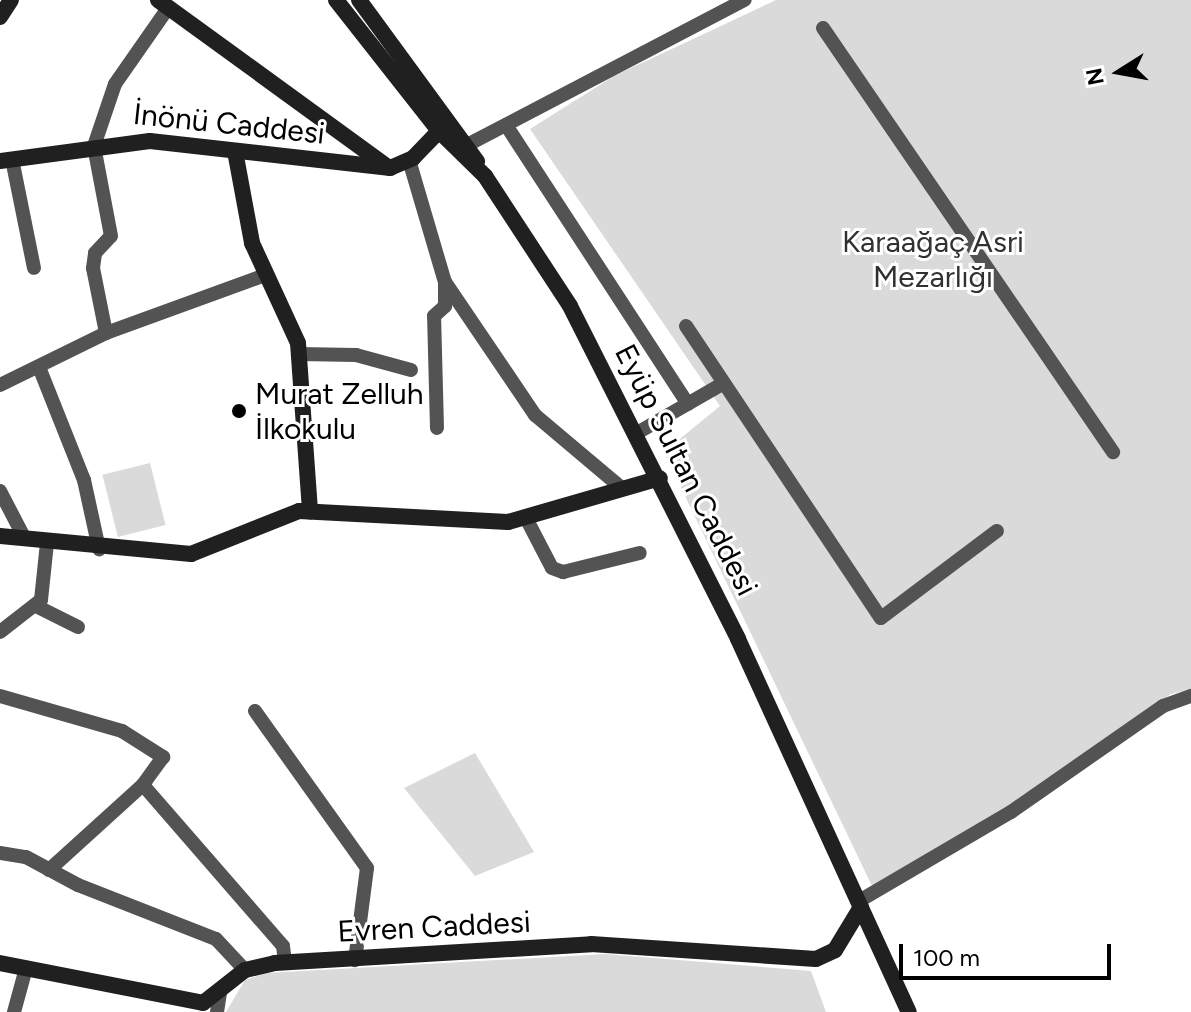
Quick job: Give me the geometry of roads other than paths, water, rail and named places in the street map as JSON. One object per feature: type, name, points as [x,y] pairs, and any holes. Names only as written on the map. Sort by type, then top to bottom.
[{"type":"street","points":[[0,17],[11,0]]},
{"type":"street","name":"Eyüp Sultan Caddesi","points":[[336,0],[439,131],[485,176],[547,264],[660,478],[906,1006]]},
{"type":"street","points":[[359,0],[469,144],[485,176]]},
{"type":"street","points":[[469,144],[745,0]]},
{"type":"street","points":[[106,333],[93,268],[95,253],[111,236],[94,146],[115,84],[163,4],[390,168]]},
{"type":"street","points":[[823,28],[1113,452]]},
{"type":"street","points":[[506,125],[688,404]]},
{"type":"street","name":"İnönü Caddesi","points":[[6,160],[150,141],[390,168],[409,160],[439,131]]},
{"type":"street","points":[[235,151],[265,275],[292,321],[298,354],[310,512]]},
{"type":"street","points":[[6,160],[34,268]]},
{"type":"street","points":[[409,160],[445,282],[445,306],[434,316],[437,428]]},
{"type":"street","points":[[0,385],[106,333],[265,275]]},
{"type":"street","points":[[445,282],[535,415],[623,489]]},
{"type":"street","points":[[686,326],[881,618],[997,531]]},
{"type":"street","points":[[298,354],[356,355],[411,370]]},
{"type":"street","points":[[39,367],[84,480],[99,549]]},
{"type":"street","points":[[637,433],[724,383]]},
{"type":"street","points":[[0,536],[99,549],[191,554],[285,513],[526,518],[660,478]]},
{"type":"street","points":[[0,491],[25,539]]},
{"type":"street","points":[[526,518],[552,568],[563,572],[640,553]]},
{"type":"street","points":[[0,632],[36,606],[47,543]]},
{"type":"street","points":[[36,606],[78,627]]},
{"type":"street","points":[[0,696],[122,731],[163,757],[145,783],[49,870]]},
{"type":"street","points":[[860,904],[1011,812],[1163,706],[1191,696]]},
{"type":"street","points":[[255,711],[367,868],[355,960]]},
{"type":"street","points":[[145,783],[283,946],[285,963]]},
{"type":"street","points":[[0,853],[216,939],[245,970],[220,993],[191,1004],[0,963]]},
{"type":"street","name":"Evren Caddesi","points":[[245,970],[285,963],[591,944],[816,959],[835,950],[860,904]]},
{"type":"street","points":[[14,1012],[26,968]]},
{"type":"street","points":[[217,1012],[220,993]]},
{"type":"street","points":[[889,1012],[906,1006]]},
{"type":"place","name":"Murat Zelluh İlkokulu","points":[[239,411]]},
{"type":"park label","name":"Karaağaç Asri Mezarlığı","points":[[933,259]]}]
